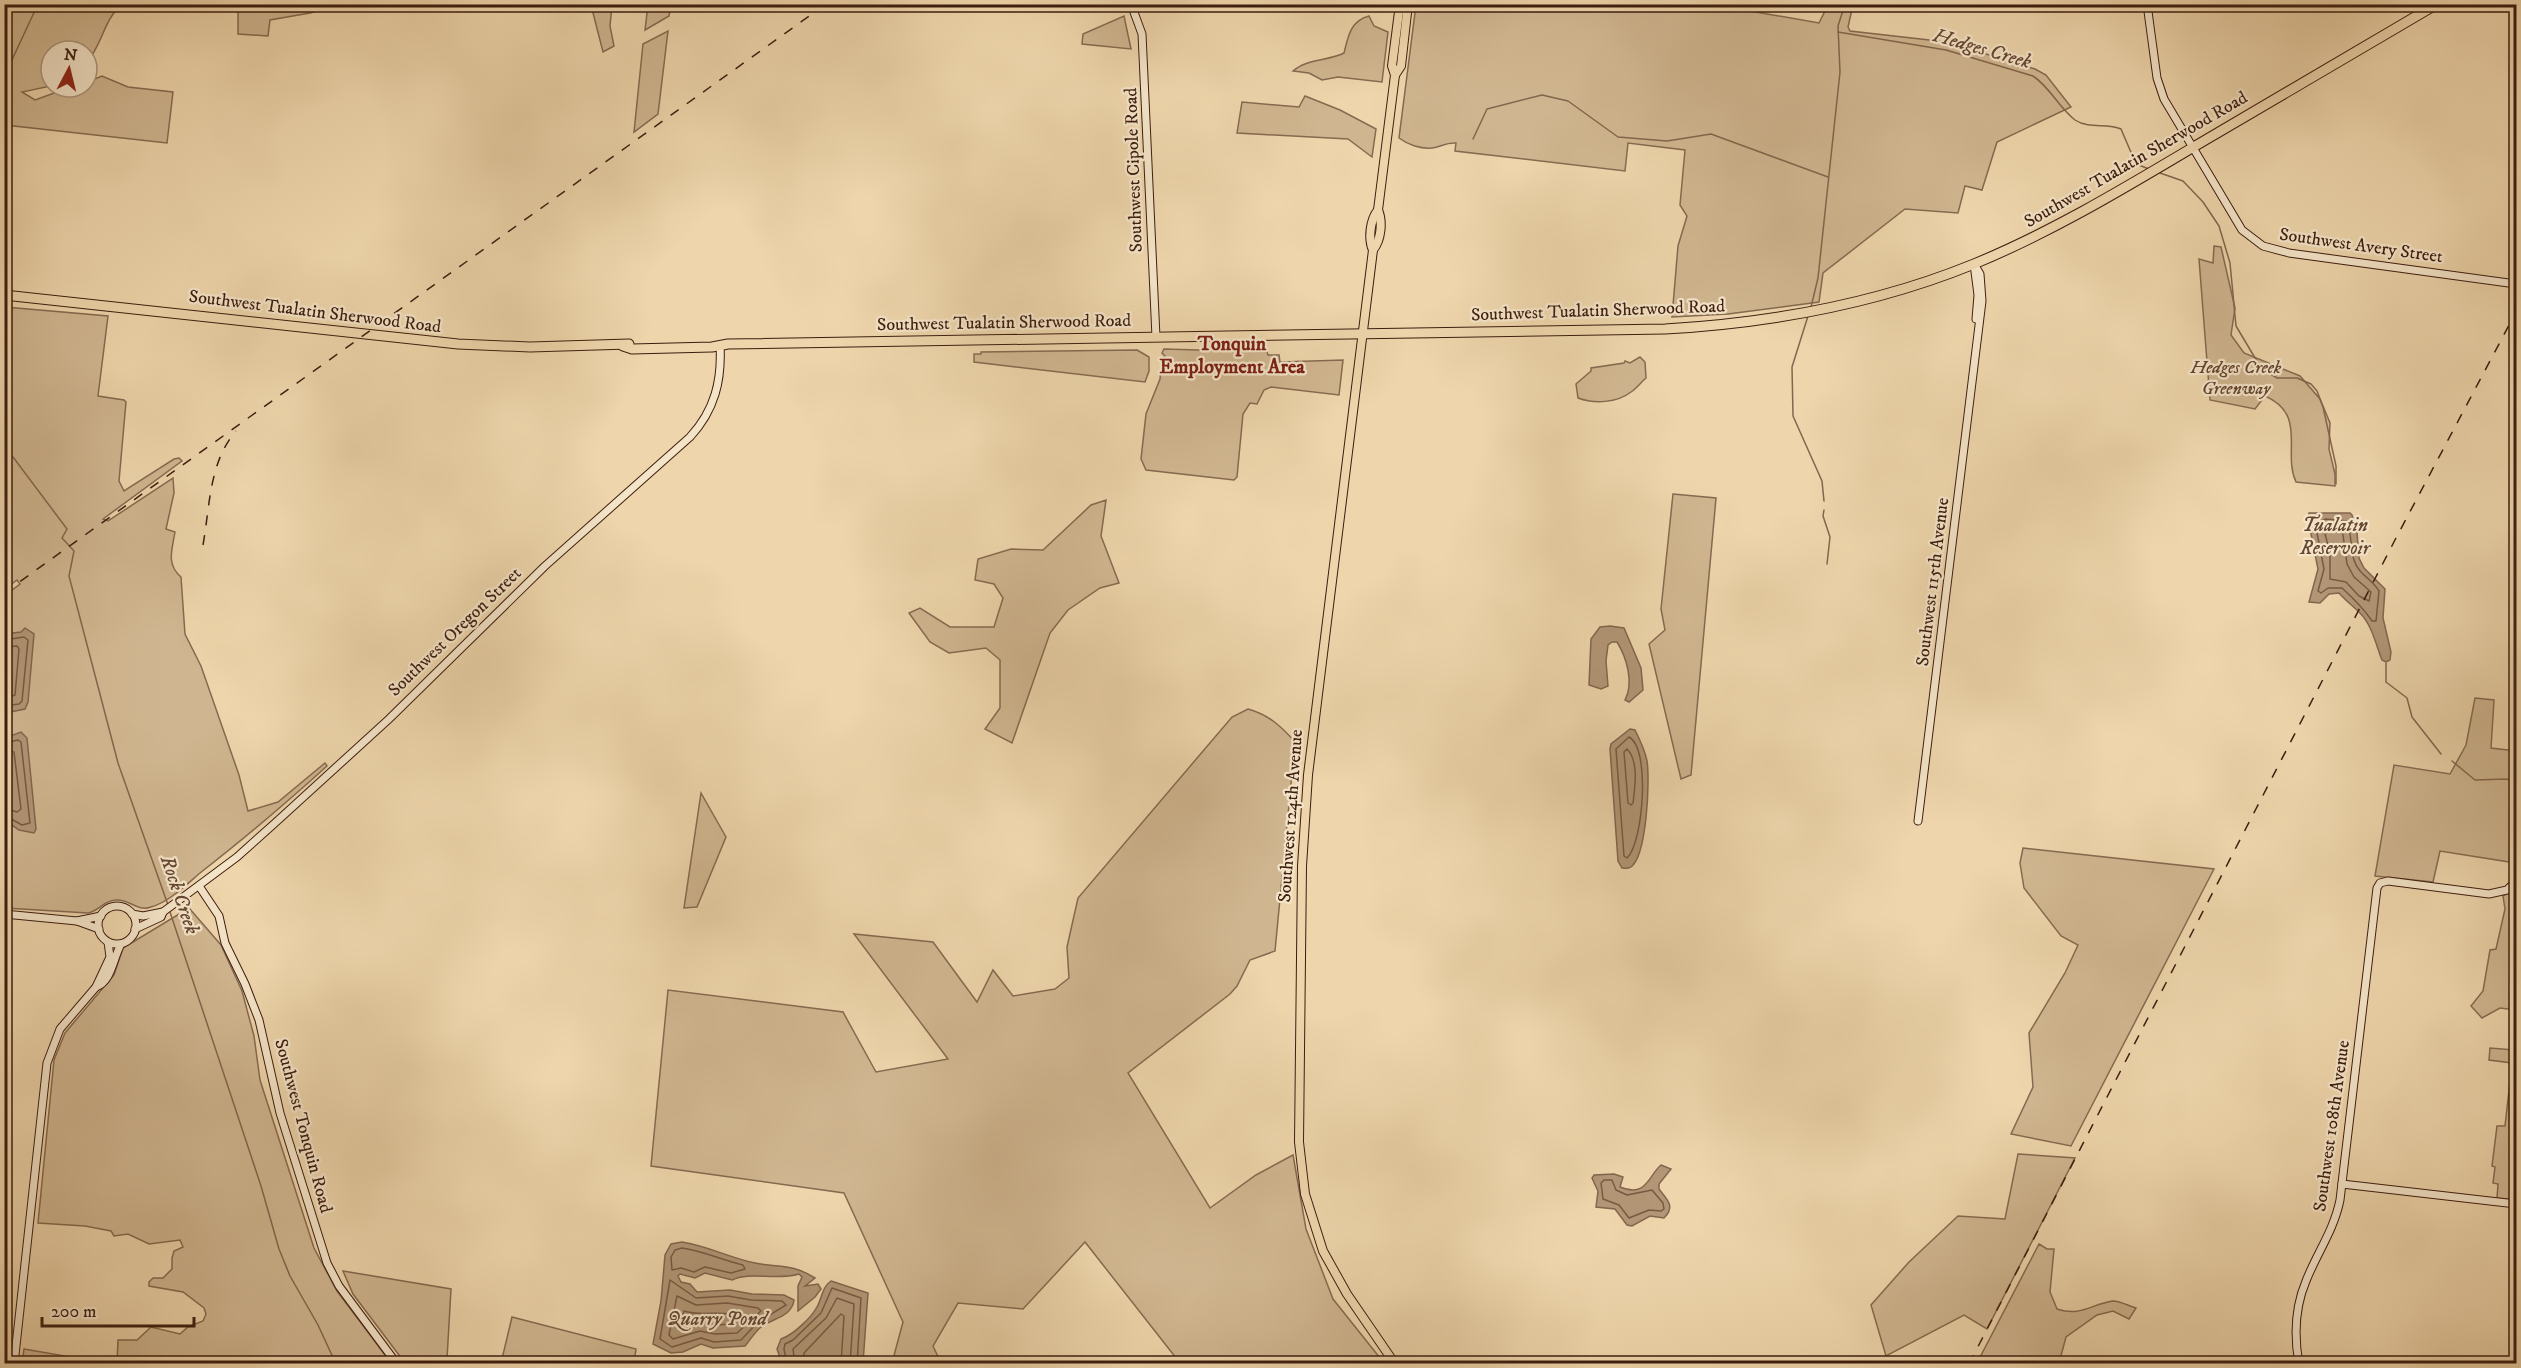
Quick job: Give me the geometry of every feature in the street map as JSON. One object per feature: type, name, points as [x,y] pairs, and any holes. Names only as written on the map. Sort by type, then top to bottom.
[{"type":"highway","name":"Southwest Tualatin Sherwood Road","points":[[4,295],[466,345],[623,346],[632,349],[720,345],[1665,329],[1730,324],[1855,301],[1974,264],[2058,225],[2437,4]]},
{"type":"main road","name":"Southwest Cipole Road","points":[[1131,4],[1141,28],[1143,45],[1156,337]]},
{"type":"main road","name":"Southwest 124th Avenue","points":[[1395,1364],[1344,1289],[1323,1251],[1305,1194],[1299,1142],[1302,884],[1306,797],[1373,250],[1378,244],[1381,218],[1378,210],[1395,75],[1392,66],[1400,4]]},
{"type":"main road","name":"Southwest 124th Avenue","points":[[1395,75],[1401,66],[1408,4]]},
{"type":"main road","name":"Southwest Avery Street","points":[[2147,4],[2159,89],[2242,230],[2263,246],[2279,251],[2517,286]]},
{"type":"main road","name":"Southwest 115th Avenue","points":[[1918,821],[1982,288],[1980,274],[1974,264]]},
{"type":"main road","name":"Southwest Oregon Street","points":[[121,944],[132,936],[135,929],[161,916],[163,912],[200,886],[282,818],[538,572],[690,437],[705,419],[717,391],[721,369],[720,345]]},
{"type":"main road","name":"Southwest 108th Avenue","points":[[2299,1364],[2296,1332],[2300,1301],[2308,1276],[2335,1222],[2342,1184],[2377,886],[2388,881],[2489,894],[2507,890],[2517,881]]},
{"type":"main road","name":"Southwest Tonquin Road","points":[[200,886],[219,916],[225,943],[242,976],[259,1020],[280,1113],[327,1263],[339,1286],[397,1364]]},
{"type":"main road","points":[[99,929],[101,916],[107,909],[119,906],[132,914],[143,916],[163,912]]},
{"type":"main road","points":[[4,914],[77,921],[99,929],[108,942],[110,957],[96,987],[60,1029],[47,1063],[14,1364]]},
{"type":"main road","points":[[132,914],[135,929]]},
{"type":"main road","points":[[77,921],[101,916]]},
{"type":"main road","points":[[96,987],[101,985],[108,976],[121,944],[108,942]]},
{"type":"main road","points":[[2342,1184],[2517,1204]]},
{"type":"green space","points":[[5,4],[121,5],[115,11],[99,42],[99,39],[39,39],[39,88],[22,92],[35,100],[99,99],[99,77],[102,76],[128,87],[173,92],[167,143],[5,125]]},
{"type":"green space","points":[[238,4],[338,5],[270,20],[268,36],[238,34]]},
{"type":"green space","points":[[1728,4],[1728,7],[1819,23],[1828,5],[1853,5],[1848,27],[1850,31],[1947,42],[2035,69],[2046,75],[2071,107],[1997,142],[1982,190],[1965,186],[1958,213],[1905,209],[1823,273],[1819,302],[1728,314],[1672,317],[1678,246],[1687,216],[1680,205],[1685,150],[1628,143],[1625,171],[1455,151],[1456,143],[1428,148],[1406,143],[1399,138],[1416,5]]},
{"type":"green space","points":[[591,5],[612,5],[610,26],[614,46],[603,52]]},
{"type":"green space","points":[[648,5],[671,5],[669,16],[645,30]]},
{"type":"green space","points":[[1124,16],[1131,49],[1082,44],[1083,34]]},
{"type":"green space","points":[[1369,16],[1374,26],[1388,32],[1382,82],[1338,77],[1322,80],[1309,73],[1293,71],[1304,64],[1344,53],[1354,26]]},
{"type":"green space","points":[[668,31],[658,114],[634,132],[643,44]]},
{"type":"green space","points":[[1305,96],[1340,110],[1376,129],[1372,157],[1348,139],[1237,133],[1242,102],[1299,107]]},
{"type":"green space","name":"Hedges Creek Greenway","points":[[2214,246],[2221,247],[2235,308],[2231,335],[2244,353],[2300,376],[2320,399],[2330,423],[2329,449],[2335,474],[2335,486],[2296,482],[2292,470],[2290,424],[2286,413],[2278,404],[2265,396],[2255,409],[2210,400],[2199,259],[2213,263]]},
{"type":"green space","points":[[5,307],[108,316],[98,396],[126,402],[119,481],[124,491],[174,459],[179,458],[182,461],[103,519],[108,521],[173,478],[174,493],[166,529],[175,532],[172,562],[181,577],[185,634],[201,666],[239,775],[248,811],[278,802],[325,763],[327,766],[265,821],[177,893],[151,907],[137,907],[125,901],[116,900],[88,913],[5,908],[4,596],[20,584],[17,580],[5,589]]},
{"type":"green space","points":[[1164,349],[1267,352],[1268,355],[1279,355],[1280,362],[1343,360],[1339,395],[1271,387],[1264,390],[1257,404],[1250,403],[1243,414],[1237,477],[1234,480],[1146,470],[1141,459],[1146,414],[1160,379],[1162,359],[1165,356],[1162,353]]},
{"type":"green space","points":[[1137,350],[1149,357],[1149,371],[1145,382],[974,362],[974,354],[981,354],[981,352]]},
{"type":"green space","points":[[1640,357],[1645,362],[1646,378],[1625,396],[1605,401],[1578,398],[1576,384],[1591,371],[1591,368],[1625,361],[1630,363]]},
{"type":"green space","points":[[1673,494],[1716,498],[1691,775],[1681,779],[1649,644],[1665,630],[1661,609]]},
{"type":"green space","points":[[1106,500],[1101,536],[1119,583],[1100,588],[1068,610],[1050,633],[1012,743],[985,729],[1000,708],[1000,660],[986,648],[949,653],[930,642],[909,613],[920,608],[950,627],[994,627],[1003,598],[994,584],[975,580],[978,559],[1011,549],[1043,550],[1091,505]]},
{"type":"green space","points":[[2475,698],[2494,700],[2491,748],[2516,751],[2516,863],[2440,851],[2433,882],[2375,876],[2394,765],[2450,774],[2466,745]]},
{"type":"green space","points":[[1248,709],[1274,722],[1295,742],[1275,951],[1250,960],[1237,986],[1230,994],[1128,1073],[1210,1208],[1256,1175],[1293,1155],[1306,1229],[1333,1299],[1384,1363],[1180,1363],[1085,1242],[1023,1309],[958,1303],[933,1346],[941,1363],[892,1363],[903,1322],[844,1193],[651,1166],[668,990],[843,1012],[876,1072],[948,1059],[854,934],[933,942],[977,1002],[993,970],[1013,996],[1055,989],[1069,978],[1067,947],[1078,898],[1232,717]]},
{"type":"green space","points":[[701,793],[726,837],[697,907],[684,908]]},
{"type":"green space","points":[[2023,848],[2214,869],[2071,1146],[2011,1134],[2033,1087],[2029,1033],[2065,973],[2078,945],[2061,936],[2024,888],[2020,863]]},
{"type":"green space","points":[[2516,888],[2516,1010],[2500,1008],[2482,1018],[2471,1006],[2483,991],[2490,950],[2496,949],[2505,909],[2503,896]]},
{"type":"green space","points":[[189,908],[221,945],[242,991],[254,1036],[260,1080],[314,1248],[337,1291],[391,1363],[117,1363],[118,1340],[137,1340],[151,1327],[180,1334],[188,1327],[203,1321],[206,1314],[204,1308],[183,1292],[149,1286],[153,1278],[163,1278],[172,1269],[174,1251],[183,1247],[180,1240],[149,1244],[128,1234],[114,1236],[111,1231],[85,1226],[38,1223],[54,1060],[65,1033],[114,975],[123,948]]},
{"type":"green space","points":[[2516,1027],[2516,1200],[2497,1198],[2498,1184],[2493,1183],[2495,1167],[2492,1166],[2497,1126],[2505,1126],[2512,1063],[2489,1060],[2490,1048],[2514,1050]]},
{"type":"green space","points":[[2018,1154],[2075,1158],[1987,1329],[1964,1315],[1886,1356],[1871,1305],[1909,1262],[1958,1216],[2005,1219]]},
{"type":"green space","points":[[2039,1244],[2047,1249],[2054,1249],[2050,1292],[2057,1309],[2073,1312],[2113,1301],[2136,1308],[2129,1319],[2113,1311],[2097,1315],[2066,1337],[2059,1363],[1977,1363]]},
{"type":"green space","points":[[343,1271],[451,1289],[447,1359],[468,1363],[405,1363],[353,1294]]},
{"type":"green space","points":[[512,1317],[636,1349],[634,1363],[501,1363]]},
{"type":"green space","points":[[24,1349],[71,1357],[70,1363],[22,1363]]},
{"type":"water","name":"Tualatin Reservoir","points":[[2309,513],[2350,513],[2352,515],[2357,532],[2359,558],[2364,568],[2385,589],[2383,618],[2391,652],[2390,660],[2386,662],[2382,660],[2368,623],[2339,593],[2329,594],[2320,603],[2309,602],[2318,569],[2308,519]]},
{"type":"water","points":[[1600,627],[1624,628],[1641,668],[1643,690],[1629,702],[1625,700],[1629,686],[1628,671],[1624,655],[1617,642],[1608,645],[1606,661],[1608,686],[1601,689],[1589,685],[1591,639]]},
{"type":"water","points":[[25,628],[34,634],[28,702],[25,709],[5,713],[5,634],[21,632]]},
{"type":"water","points":[[1630,729],[1635,730],[1645,753],[1648,784],[1641,848],[1631,867],[1622,868],[1618,861],[1610,749],[1611,744]]},
{"type":"water","points":[[21,732],[27,738],[36,829],[34,833],[19,830],[5,820],[5,738]]},
{"type":"water","points":[[1661,1165],[1671,1169],[1659,1184],[1659,1189],[1670,1206],[1664,1218],[1650,1216],[1632,1226],[1627,1225],[1615,1209],[1596,1207],[1598,1191],[1592,1178],[1594,1175],[1614,1174],[1623,1177],[1620,1187],[1636,1190],[1646,1184]]},
{"type":"water","name":"Quarry Pond","points":[[682,1242],[746,1261],[799,1270],[815,1278],[805,1286],[818,1284],[821,1289],[798,1311],[798,1286],[802,1277],[799,1274],[781,1277],[747,1276],[732,1280],[705,1273],[695,1278],[680,1274],[678,1276],[681,1282],[690,1284],[697,1292],[730,1290],[752,1294],[784,1295],[794,1300],[786,1314],[761,1327],[745,1346],[713,1348],[701,1344],[683,1352],[671,1353],[653,1344],[661,1301],[665,1255],[671,1244]]},
{"type":"water","points":[[831,1281],[868,1293],[863,1363],[782,1363],[777,1349],[781,1339],[796,1330],[811,1316],[826,1286]]},
{"type":"waterway","name":"Rock Creek","points":[[4,77],[38,4]]},
{"type":"waterway","name":"Hedges Creek","points":[[1811,307],[1818,278],[1840,72],[1838,26],[1845,4]]},
{"type":"waterway","name":"Hedges Creek","points":[[1838,32],[1946,50],[2033,76],[2075,120],[2087,125],[2121,129],[2136,164],[2149,169]]},
{"type":"waterway","points":[[1473,139],[1487,109],[1542,95],[1568,101],[1618,137],[1667,141],[1711,134],[1828,177]]},
{"type":"waterway","name":"Hedges Creek","points":[[2160,173],[2183,181],[2203,202],[2219,226],[2230,263],[2236,326],[2261,368],[2277,378],[2297,378],[2311,384],[2317,391],[2323,407],[2336,466],[2336,484]]},
{"type":"waterway","name":"Hedges Creek","points":[[1808,316],[1792,367],[1793,416],[1822,481],[1824,501]]},
{"type":"waterway","name":"Rock Creek","points":[[4,445],[67,529],[62,538],[74,551],[69,576],[118,763],[168,905]]},
{"type":"waterway","name":"Hedges Creek","points":[[1824,510],[1823,516],[1830,537],[1827,564]]},
{"type":"waterway","name":"Hedges Creek","points":[[2386,663],[2386,682],[2407,698],[2412,717],[2441,754]]},
{"type":"waterway","name":"Hedges Creek","points":[[2452,761],[2475,780],[2506,779],[2516,782]]},
{"type":"waterway","name":"Rock Creek","points":[[169,909],[261,1186],[279,1249],[290,1276],[318,1325],[336,1364]]},
{"type":"railway","points":[[4,593],[826,4]]},
{"type":"railway","points":[[1969,1364],[2396,538],[2516,312]]},
{"type":"railway","points":[[203,545],[209,500],[220,456],[236,431]]},
{"type":"district","name":"Tonquin Employment Area","points":[[1232,356]]}]
